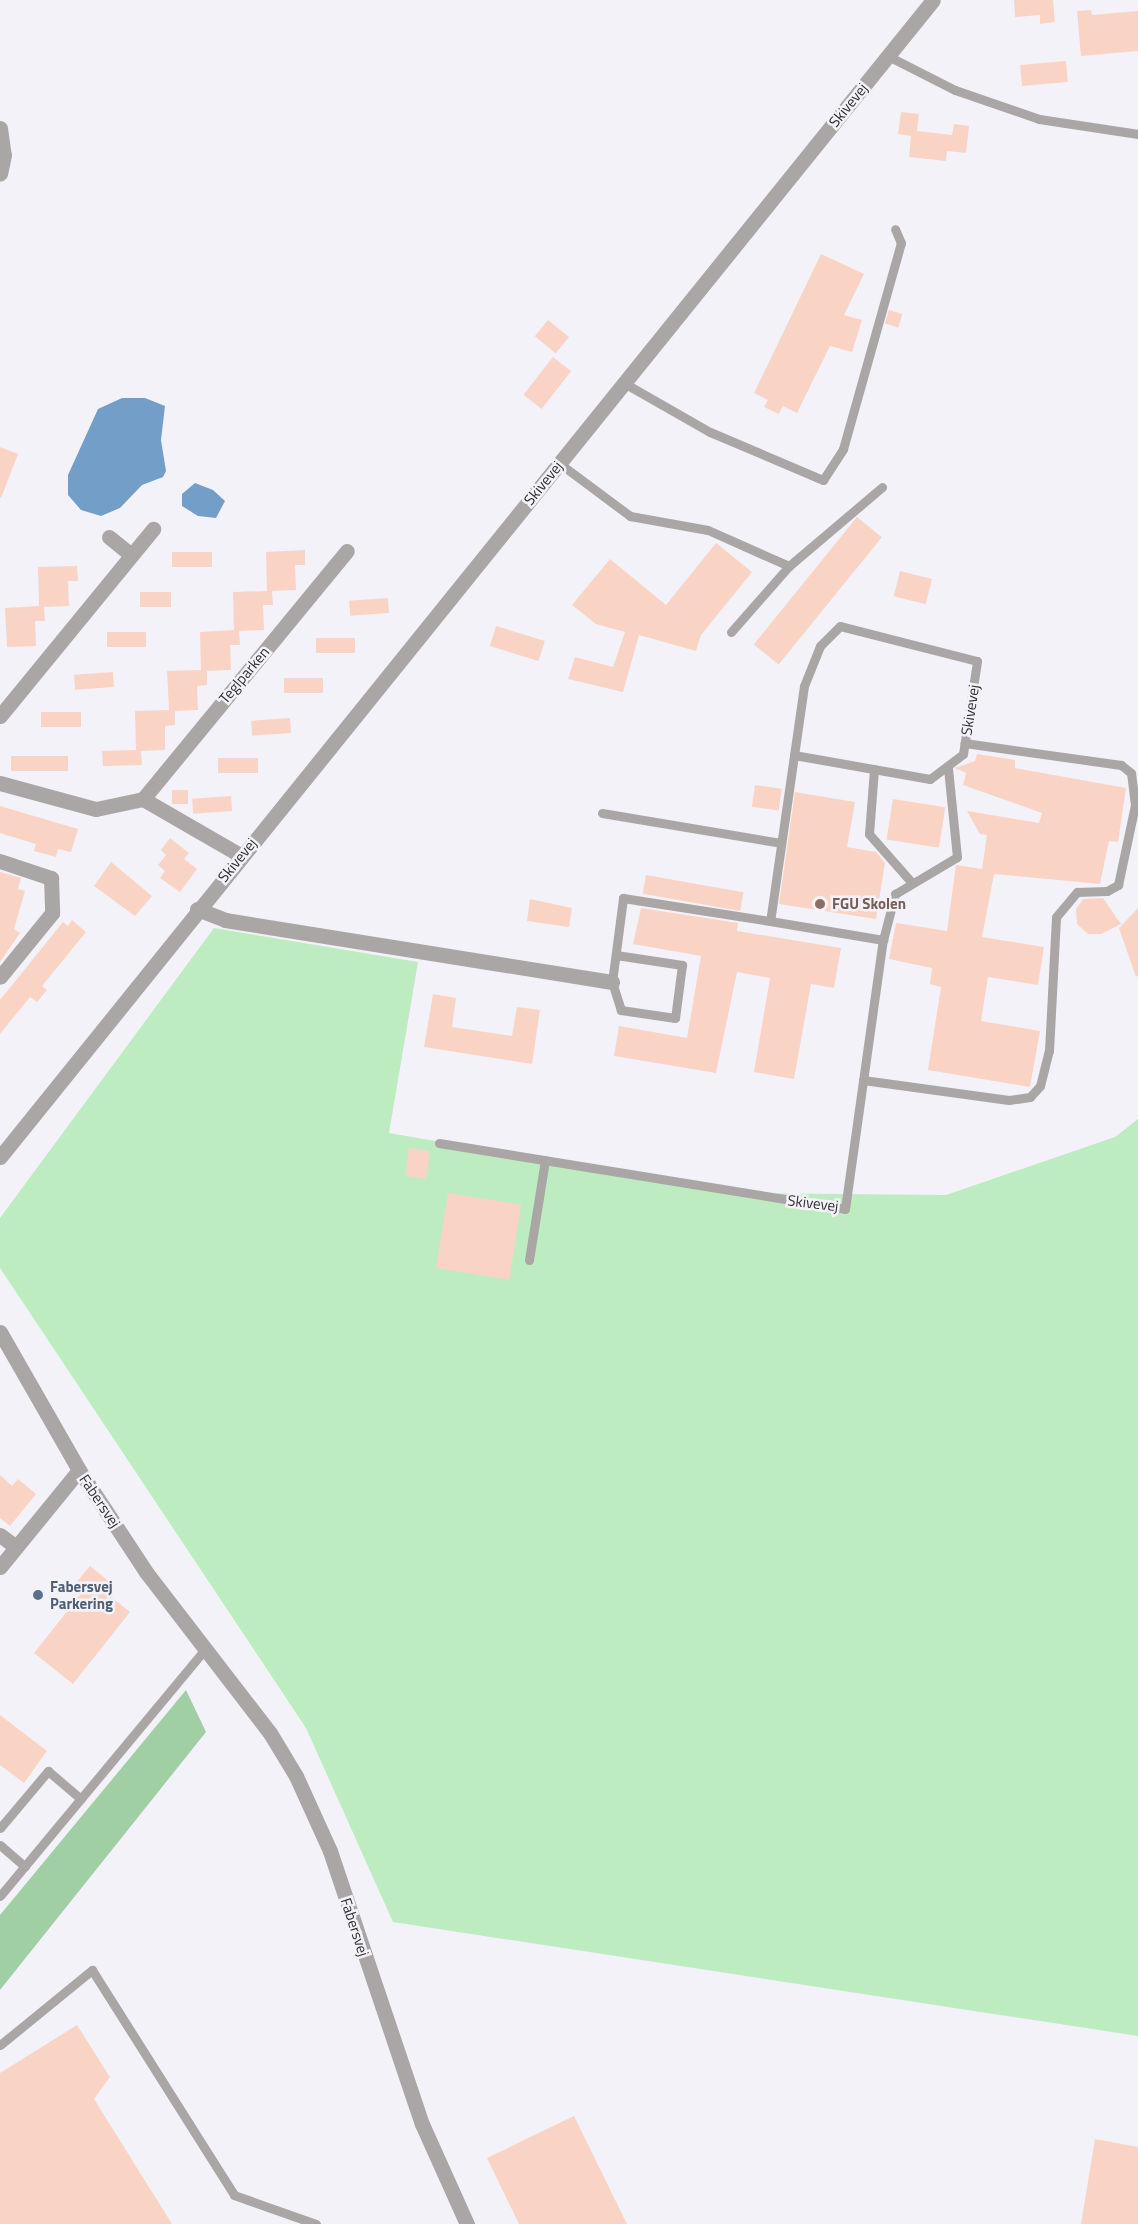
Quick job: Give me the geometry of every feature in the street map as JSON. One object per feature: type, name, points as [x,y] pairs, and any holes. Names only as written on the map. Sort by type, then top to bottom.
[{"type":"street","name":"Skivevej","points":[[0,1157],[240,855],[933,0]]},
{"type":"street","points":[[0,128],[4,155],[0,174]]},
{"type":"street","points":[[0,716],[153,529]]},
{"type":"street","points":[[109,537],[131,555]]},
{"type":"street","name":"Teglparken","points":[[143,799],[347,551]]},
{"type":"street","points":[[0,783],[96,809],[143,799],[240,855]]},
{"type":"street","points":[[0,861],[51,878],[52,913],[0,977]]},
{"type":"street","points":[[197,909],[225,920],[612,982]]},
{"type":"street","name":"Fabersvej","points":[[0,1332],[79,1470],[146,1572],[207,1648],[270,1733],[296,1776],[330,1851],[392,2045],[422,2124],[467,2224]]},
{"type":"street","name":"Fabersvej","points":[[0,1567],[79,1470]]},
{"type":"street","points":[[0,1535],[16,1547]]},
{"type":"lane","points":[[888,56],[955,90],[1039,119],[1138,134]]},
{"type":"lane","points":[[624,383],[710,432],[823,480],[846,437],[901,243],[895,229]]},
{"type":"lane","points":[[559,464],[630,516],[708,530],[789,566]]},
{"type":"lane","points":[[731,632],[789,566],[882,487]]},
{"type":"lane","name":"Skivevej","points":[[439,1143],[844,1209],[883,939],[895,894],[957,857],[948,768],[963,754],[977,661],[840,626],[820,646],[804,686],[770,921]]},
{"type":"lane","points":[[863,1080],[1009,1100],[1030,1097],[1040,1086],[1048,1051],[1056,917],[1077,892],[1107,891],[1118,885],[1135,805],[1131,773],[1121,765],[965,743]]},
{"type":"lane","points":[[794,755],[930,779],[948,768]]},
{"type":"lane","points":[[874,769],[869,834],[912,883]]},
{"type":"lane","points":[[602,813],[781,843]]},
{"type":"lane","points":[[616,955],[682,965],[675,1018],[621,1010],[612,982],[623,898],[883,939]]},
{"type":"lane","points":[[529,1260],[545,1160]]},
{"type":"lane","points":[[0,1896],[207,1648]]},
{"type":"lane","points":[[0,1828],[48,1771],[81,1799]]},
{"type":"lane","points":[[0,1845],[25,1867]]},
{"type":"lane","points":[[0,2045],[92,1970],[234,2195],[316,2224]]},
{"type":"green space","points":[[214,928],[418,962],[389,1133],[736,1193],[946,1195],[1115,1137],[1138,1119],[1138,2036],[393,1922],[306,1728],[0,1268],[0,1218]]},
{"type":"green space","points":[[186,1690],[206,1732],[0,1990],[0,1915]]},
{"type":"water","points":[[122,398],[145,398],[165,406],[161,440],[166,471],[163,477],[142,485],[120,508],[101,516],[81,510],[68,495],[68,475],[98,409]]},
{"type":"water","points":[[195,483],[213,490],[225,501],[216,518],[198,516],[182,506],[182,494]]},
{"type":"building","points":[[1014,0],[1053,0],[1055,22],[1040,24],[1040,15],[1015,17]]},
{"type":"building","points":[[1091,10],[1092,15],[1138,11],[1138,51],[1081,56],[1077,11]]},
{"type":"building","points":[[1066,61],[1068,82],[1022,86],[1020,65]]},
{"type":"building","points":[[901,112],[919,114],[917,131],[952,135],[954,124],[969,126],[966,153],[947,151],[946,161],[909,157],[911,136],[898,134]]},
{"type":"building","points":[[821,254],[864,274],[844,315],[862,320],[852,352],[830,346],[797,413],[783,406],[779,414],[764,407],[768,400],[754,393]]},
{"type":"building","points":[[889,310],[902,314],[898,327],[885,323]]},
{"type":"building","points":[[548,320],[569,337],[556,353],[535,336]]},
{"type":"building","points":[[553,357],[571,371],[542,409],[523,395]]},
{"type":"building","points":[[0,447],[18,454],[1,498],[0,497]]},
{"type":"building","points":[[857,517],[882,537],[779,665],[754,644]]},
{"type":"building","points":[[716,543],[752,572],[701,635],[696,651],[639,635],[623,692],[568,679],[575,657],[613,667],[625,632],[596,624],[572,605],[610,559],[666,605]]},
{"type":"building","points":[[305,550],[305,565],[295,565],[296,590],[272,591],[273,605],[263,605],[264,630],[239,631],[240,645],[230,645],[231,670],[207,671],[207,685],[197,686],[198,710],[175,711],[175,725],[165,726],[165,750],[141,751],[142,765],[103,766],[102,751],[136,750],[135,711],[169,710],[167,671],[201,670],[200,632],[234,630],[233,592],[267,591],[266,552]]},
{"type":"building","points":[[172,552],[212,552],[212,567],[172,567]]},
{"type":"building","points":[[77,566],[78,581],[68,581],[69,606],[44,607],[45,621],[35,621],[36,646],[7,647],[5,608],[39,606],[38,567]]},
{"type":"building","points":[[900,571],[932,579],[926,604],[894,596]]},
{"type":"building","points":[[140,592],[171,592],[171,607],[140,607]]},
{"type":"building","points":[[388,598],[389,613],[350,616],[349,601]]},
{"type":"building","points":[[496,626],[545,641],[539,661],[490,646]]},
{"type":"building","points":[[107,632],[146,632],[146,647],[107,647]]},
{"type":"building","points":[[316,638],[355,638],[355,653],[316,653]]},
{"type":"building","points":[[113,672],[114,687],[75,690],[74,675]]},
{"type":"building","points":[[284,678],[323,678],[323,693],[284,693]]},
{"type":"building","points":[[41,712],[81,712],[81,727],[41,727]]},
{"type":"building","points":[[290,718],[291,733],[252,736],[251,721]]},
{"type":"building","points":[[977,754],[1015,760],[1015,768],[1126,788],[1118,842],[1109,841],[1100,884],[994,874],[982,937],[1044,947],[1038,985],[988,977],[981,1021],[1040,1031],[1030,1087],[928,1070],[941,987],[930,984],[932,968],[889,959],[896,923],[947,931],[956,865],[982,869],[987,835],[980,834],[967,811],[1039,823],[1042,813],[963,785],[966,773],[955,768],[975,761]]},
{"type":"building","points":[[11,756],[68,756],[68,771],[11,771]]},
{"type":"building","points":[[218,758],[258,758],[258,773],[218,773]]},
{"type":"building","points":[[755,785],[782,789],[779,811],[752,807]]},
{"type":"building","points":[[172,790],[188,790],[188,804],[172,804]]},
{"type":"building","points":[[795,792],[855,802],[847,847],[876,852],[885,863],[876,919],[779,904]]},
{"type":"building","points":[[231,796],[232,811],[193,814],[192,799]]},
{"type":"building","points":[[893,799],[945,807],[939,848],[887,839]]},
{"type":"building","points":[[0,806],[78,829],[71,852],[58,849],[56,857],[34,851],[36,844],[0,833]]},
{"type":"building","points":[[170,838],[189,853],[184,859],[197,869],[180,892],[160,878],[165,871],[158,865],[166,855],[161,850]]},
{"type":"building","points":[[111,862],[152,896],[135,916],[94,886]]},
{"type":"building","points":[[0,872],[21,878],[18,889],[25,891],[14,929],[20,933],[0,962]]},
{"type":"building","points":[[646,875],[743,892],[740,911],[643,894]]},
{"type":"building","points":[[1103,898],[1121,924],[1101,934],[1088,934],[1077,924],[1076,909],[1083,899]]},
{"type":"building","points":[[530,899],[572,908],[569,927],[527,921]]},
{"type":"building","points":[[641,908],[738,923],[737,931],[841,948],[834,988],[811,984],[794,1079],[754,1072],[770,978],[737,972],[716,1073],[614,1056],[619,1026],[687,1038],[701,956],[633,944]]},
{"type":"building","points":[[1138,908],[1138,976],[1136,977],[1119,928]]},
{"type":"building","points":[[72,920],[86,932],[42,986],[47,990],[37,1002],[30,997],[0,1034],[0,1000],[63,922],[68,926]]},
{"type":"building","points":[[433,994],[456,998],[452,1027],[512,1036],[517,1007],[540,1010],[532,1064],[424,1047]]},
{"type":"building","points":[[409,1148],[430,1151],[426,1179],[405,1176]]},
{"type":"building","points":[[448,1193],[521,1205],[509,1280],[436,1268]]},
{"type":"building","points":[[0,1475],[12,1486],[18,1479],[36,1494],[10,1526],[0,1518]]},
{"type":"building","points":[[90,1566],[111,1583],[104,1591],[130,1612],[73,1684],[34,1653],[84,1590],[75,1584]]},
{"type":"building","points":[[0,1715],[47,1751],[24,1783],[0,1765]]},
{"type":"building","points":[[77,2025],[110,2077],[94,2099],[172,2224],[0,2224],[0,2073]]},
{"type":"building","points":[[574,2116],[627,2224],[519,2224],[487,2158]]},
{"type":"building","points":[[1095,2139],[1138,2147],[1138,2224],[1081,2224]]},
{"type":"place","name":"FGU Skolen","points":[[820,904]]},
{"type":"place","name":"Fabersvej Parkering","points":[[38,1595]]}]
